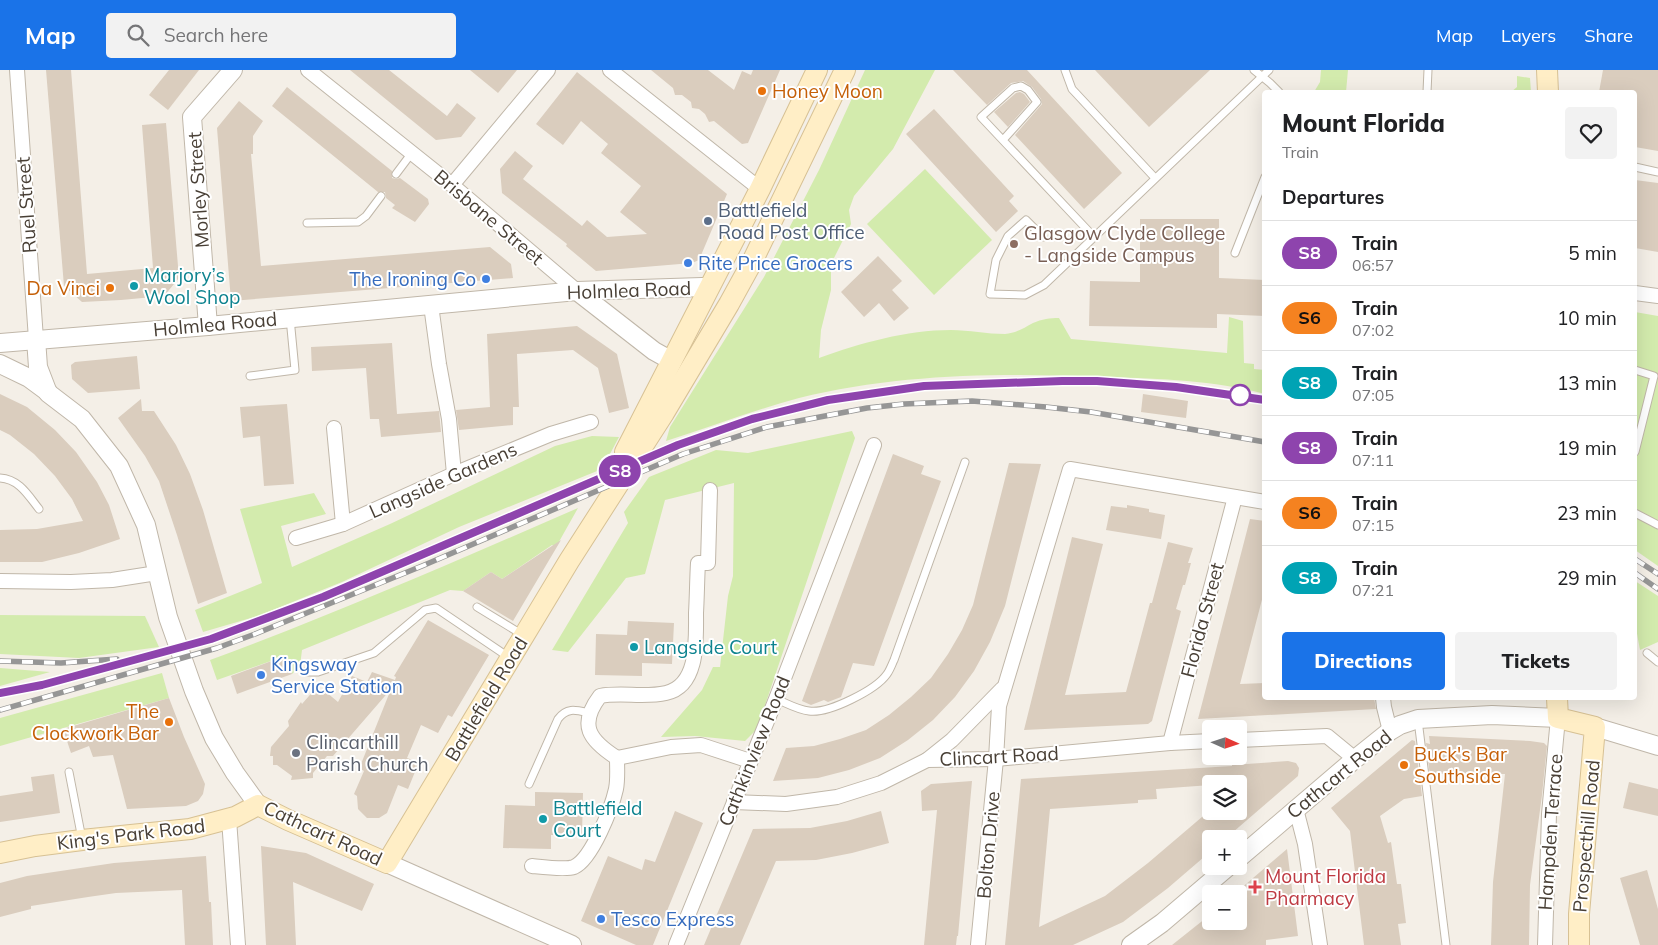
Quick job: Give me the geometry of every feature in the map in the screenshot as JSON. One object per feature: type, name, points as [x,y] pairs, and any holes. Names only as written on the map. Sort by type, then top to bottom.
[{"type":"main road","name":"Battlefield Road","points":[[387,863],[569,561],[664,413],[708,290],[760,189],[817,70]]},
{"type":"main road","name":"Battlefield Road","points":[[681,365],[723,314],[751,264],[845,70]]},
{"type":"main road","points":[[1546,70],[1548,90]]},
{"type":"main road","points":[[760,189],[782,199]]},
{"type":"main road","name":"Holmlea Road","points":[[708,290],[723,314]]},
{"type":"main road","points":[[1557,700],[1558,718]]},
{"type":"main road","name":"Cathcart Road","points":[[1558,718],[1595,727]]},
{"type":"main road","name":"Prospecthill Road","points":[[1579,945],[1579,914],[1595,727]]},
{"type":"main road","name":"King's Park Road","points":[[0,853],[82,840],[190,829],[235,818],[258,805]]},
{"type":"main road","name":"Cathcart Road","points":[[258,805],[387,863]]},
{"type":"street","name":"Ruel Street","points":[[17,70],[36,339]]},
{"type":"street","name":"Morley Street","points":[[208,326],[192,117],[233,70]]},
{"type":"street","name":"Brisbane Street","points":[[308,70],[452,185],[577,290],[654,351],[681,365]]},
{"type":"street","points":[[452,185],[548,70]]},
{"type":"street","points":[[610,70],[760,189]]},
{"type":"street","name":"Holmlea Road","points":[[0,343],[208,326],[577,290],[702,287],[708,290]]},
{"type":"street","points":[[1637,293],[1658,296]]},
{"type":"street","points":[[431,305],[449,419],[454,474]]},
{"type":"street","points":[[36,339],[38,367],[48,393]]},
{"type":"street","name":"Cathcart Road","points":[[0,364],[29,378],[82,418],[119,466],[146,525],[168,617],[194,691],[214,738],[234,772],[258,805]]},
{"type":"street","name":"Langside Gardens","points":[[296,538],[343,524],[454,474],[551,434],[591,422]]},
{"type":"street","points":[[334,428],[343,524]]},
{"type":"street","name":"Cathkinview Road","points":[[676,945],[776,699],[874,445]]},
{"type":"street","name":"Bolton Drive","points":[[978,945],[996,759],[999,706],[1070,469],[1235,497]]},
{"type":"street","points":[[710,490],[708,563],[698,563],[695,654],[689,674],[679,687],[667,693],[600,696],[590,708],[587,723],[592,736],[602,748],[617,758],[671,747],[701,745],[750,761]]},
{"type":"street","points":[[1235,497],[1262,502]]},
{"type":"street","name":"Florida Street","points":[[1170,743],[1235,497]]},
{"type":"street","points":[[0,580],[71,582],[112,580],[157,573]]},
{"type":"street","name":"Bolton Drive","points":[[927,760],[952,740],[1005,686]]},
{"type":"street","points":[[1384,700],[1390,731]]},
{"type":"street","name":"Cathcart Road","points":[[1247,851],[1390,731],[1418,719],[1492,715],[1558,718]]},
{"type":"street","name":"Hampden Terrace","points":[[1545,945],[1549,814],[1558,718]]},
{"type":"street","name":"Cathcart Road","points":[[1595,727],[1658,746]]},
{"type":"street","points":[[1248,740],[1327,736],[1355,759]]},
{"type":"street","name":"Clincart Road","points":[[734,802],[786,804],[837,797],[881,783],[927,760],[996,759],[1202,741]]},
{"type":"street","points":[[532,866],[573,868],[582,862],[599,835],[616,790],[618,775],[617,758]]},
{"type":"street","points":[[1296,809],[1305,844],[1320,945]]},
{"type":"street","points":[[230,819],[238,945]]},
{"type":"street","name":"Cathcart Road","points":[[387,863],[572,945]]},
{"type":"street","points":[[1131,945],[1162,923],[1219,875]]},
{"type":"lane","points":[[1065,70],[1072,89],[1155,178]]},
{"type":"lane","points":[[1254,70],[1277,90]]},
{"type":"lane","points":[[1043,238],[1026,220],[1008,236],[996,260],[990,294],[1025,295],[1044,284],[1270,70]]},
{"type":"lane","points":[[1427,90],[1428,70]]},
{"type":"lane","points":[[1003,140],[1038,102],[1028,90],[1021,86],[1012,88],[982,117],[1003,140],[1094,237]]},
{"type":"lane","points":[[396,174],[411,154]]},
{"type":"lane","points":[[1637,167],[1658,172]]},
{"type":"lane","points":[[1235,253],[1262,185]]},
{"type":"lane","points":[[307,223],[358,222],[366,216],[381,196]]},
{"type":"lane","points":[[250,376],[295,370],[290,318]]},
{"type":"lane","points":[[1637,371],[1654,376],[1637,444]]},
{"type":"lane","points":[[776,699],[810,711],[829,708],[853,699],[877,684],[887,674],[894,660],[965,462]]},
{"type":"lane","points":[[0,478],[16,482],[39,509]]},
{"type":"lane","points":[[1637,514],[1658,525]]},
{"type":"lane","points":[[477,607],[524,636]]},
{"type":"lane","points":[[305,672],[318,672],[374,652],[425,610],[436,608],[510,658]]},
{"type":"lane","points":[[1647,653],[1658,662]]},
{"type":"lane","points":[[529,784],[562,713],[575,710],[589,713]]},
{"type":"lane","points":[[1418,719],[1446,945]]},
{"type":"lane","points":[[69,772],[82,840]]},
{"type":"green space","points":[[865,70],[935,70],[893,149],[854,196],[849,210],[851,224],[831,264],[831,290],[821,330],[819,358],[851,347],[917,332],[951,330],[1005,334],[1033,323],[1059,318],[1071,339],[1227,353],[1229,317],[1243,321],[1244,363],[1254,364],[1254,369],[1262,370],[1262,393],[1206,383],[1148,379],[992,375],[914,379],[837,390],[799,398],[666,441],[670,427],[764,277],[819,170]]},
{"type":"green space","points":[[1321,70],[1348,70],[1346,90],[1315,90],[1320,82]]},
{"type":"green space","points":[[1517,76],[1530,78],[1531,90],[1513,90],[1517,87]]},
{"type":"green space","points":[[925,169],[992,240],[934,295],[867,224]]},
{"type":"green space","points":[[1637,312],[1658,316],[1658,566],[1637,551]]},
{"type":"green space","points":[[852,431],[855,438],[757,729],[745,741],[695,736],[661,737],[702,690],[713,667],[720,667],[728,596],[733,576],[734,483],[665,500],[645,574],[626,578],[568,652],[552,650],[628,523],[624,512],[649,477],[716,450],[748,453]]},
{"type":"green space","points":[[592,436],[619,437],[602,469],[459,527],[342,582],[258,616],[203,632],[195,610],[262,583],[240,509],[314,493],[326,514],[281,526],[292,567],[390,524],[555,446]]},
{"type":"green space","points":[[578,508],[556,547],[552,545],[502,579],[491,572],[463,591],[450,590],[302,650],[300,666],[292,674],[285,656],[217,680],[210,660],[349,606]]},
{"type":"green space","points":[[1637,582],[1658,596],[1658,642],[1640,650],[1637,634]]},
{"type":"green space","points":[[0,615],[145,616],[159,647],[79,658],[0,654]]},
{"type":"green space","points":[[0,668],[50,672],[0,686]]},
{"type":"green space","points":[[162,673],[169,698],[0,746],[0,718]]},
{"type":"building","points":[[46,70],[71,70],[87,274],[153,268],[142,125],[166,123],[179,278],[164,296],[82,302],[64,286]]},
{"type":"building","points":[[169,70],[199,70],[168,110],[149,95]]},
{"type":"building","points":[[350,70],[389,70],[447,116],[457,103],[476,118],[461,137],[436,140]]},
{"type":"building","points":[[470,70],[517,70],[498,93]]},
{"type":"building","points":[[651,70],[708,70],[734,90],[742,71],[751,75],[753,70],[780,70],[748,143],[742,144],[714,121],[709,122],[705,114],[699,109],[692,108],[691,102],[682,95],[675,95],[673,88]]},
{"type":"building","points":[[953,70],[1027,70],[1122,173],[1084,209],[1015,135],[1042,104],[1041,99],[1032,87],[1023,81],[1011,83],[987,105]]},
{"type":"building","points":[[1095,70],[1210,70],[1149,127]]},
{"type":"building","points":[[1603,70],[1658,70],[1658,151],[1637,147],[1637,90],[1599,90]]},
{"type":"building","points":[[577,72],[727,194],[699,260],[692,263],[596,271],[566,246],[567,244],[502,193],[500,169],[515,151],[533,166],[523,179],[582,226],[587,220],[607,237],[647,234],[620,212],[641,186],[601,153],[608,144],[581,121],[563,145],[536,124]]},
{"type":"building","points":[[287,87],[392,171],[392,178],[400,178],[428,199],[429,204],[415,222],[392,208],[395,205],[386,198],[385,192],[378,192],[272,106]]},
{"type":"building","points":[[1020,92],[1030,102],[1008,127],[994,112],[1016,93]]},
{"type":"building","points":[[239,101],[263,121],[253,136],[253,154],[251,154],[261,266],[490,247],[511,264],[513,278],[231,301],[217,128]]},
{"type":"building","points":[[934,109],[1014,196],[1009,201],[1018,211],[996,232],[906,134]]},
{"type":"building","points":[[1637,180],[1658,183],[1658,252],[1637,248]]},
{"type":"building","points":[[1140,219],[1219,219],[1219,278],[1262,280],[1262,316],[1217,314],[1217,328],[1089,326],[1090,281],[1140,282]]},
{"type":"building","points":[[878,256],[902,281],[892,290],[909,308],[894,321],[879,303],[864,317],[841,292]]},
{"type":"building","points":[[577,326],[617,354],[629,408],[609,413],[598,368],[573,350],[517,354],[519,407],[513,407],[513,425],[459,430],[456,410],[490,407],[487,334]]},
{"type":"building","points":[[392,343],[397,414],[439,411],[441,432],[381,437],[379,419],[370,419],[366,368],[312,371],[311,347]]},
{"type":"building","points":[[137,356],[140,389],[88,393],[72,379],[71,365],[75,362]]},
{"type":"building","points":[[0,394],[27,407],[55,430],[76,452],[97,482],[109,505],[120,539],[79,553],[42,562],[0,562],[0,530],[37,529],[83,521],[72,499],[55,476],[34,454],[10,435],[0,430]]},
{"type":"building","points":[[1143,394],[1188,401],[1186,418],[1141,412]]},
{"type":"building","points":[[141,399],[142,411],[154,411],[176,445],[190,474],[203,510],[227,593],[198,604],[159,481],[145,456],[118,418]]},
{"type":"building","points":[[287,404],[294,484],[264,486],[260,436],[243,438],[240,407]]},
{"type":"building","points":[[893,454],[924,466],[921,474],[941,481],[874,666],[853,663],[841,697],[811,705],[802,701]]},
{"type":"building","points":[[1009,463],[1041,464],[1005,606],[990,642],[974,671],[955,697],[933,720],[908,740],[880,758],[849,770],[818,778],[773,781],[786,748],[814,746],[866,730],[889,715],[931,678],[962,630],[973,605]]},
{"type":"building","points":[[1127,505],[1149,509],[1149,512],[1165,515],[1161,539],[1106,530],[1111,506],[1127,508]]},
{"type":"building","points":[[1250,519],[1262,521],[1262,600],[1240,684],[1262,683],[1262,700],[1374,700],[1376,709],[1198,719]]},
{"type":"building","points":[[1072,537],[1103,544],[1065,695],[1126,692],[1168,542],[1193,548],[1188,563],[1191,563],[1185,585],[1183,585],[1176,609],[1181,611],[1152,721],[1148,724],[1024,730]]},
{"type":"building","points":[[561,540],[513,621],[463,591],[491,572],[502,579]]},
{"type":"building","points":[[428,620],[489,655],[452,717],[448,715],[438,733],[421,725],[407,758],[419,762],[408,789],[398,785],[387,813],[379,818],[367,818],[358,809],[357,796],[354,794],[364,771],[361,769],[361,764],[391,689],[333,756],[327,756],[313,773],[313,778],[291,780],[292,776],[277,765],[273,765],[273,756],[270,756],[271,747],[289,726],[288,721],[301,702],[302,704],[315,689],[323,695],[326,692],[338,702],[352,676],[367,682],[372,672],[395,680],[396,677],[394,676]]},
{"type":"building","name":"Langside Court","points":[[628,621],[674,623],[672,664],[642,663],[642,676],[595,675],[596,634],[627,635]]},
{"type":"building","name":"Kingsway Service Station","points":[[285,656],[292,674],[237,694],[231,676]]},
{"type":"building","points":[[169,698],[205,784],[203,794],[198,801],[186,806],[127,809],[113,755],[93,757],[89,746],[71,753],[63,729]]},
{"type":"building","points":[[1429,736],[1530,741],[1544,743],[1547,746],[1530,885],[1529,945],[1491,945],[1493,882],[1505,774],[1430,774],[1430,776],[1426,743],[1430,744]]},
{"type":"building","points":[[1412,740],[1415,741],[1422,796],[1404,799],[1380,816],[1388,843],[1391,842],[1397,884],[1401,884],[1406,923],[1398,924],[1401,945],[1364,945],[1350,831],[1331,808]]},
{"type":"building","points":[[1288,761],[1296,763],[1299,768],[1298,776],[1235,830],[1202,830],[1202,859],[1168,888],[1123,922],[1073,945],[1005,945],[1021,779]],"holes":[[[1202,775],[1247,775],[1247,820],[1202,820],[1202,817],[1148,863],[1105,896],[1039,927],[1050,809],[1138,803],[1138,800],[1157,799],[1156,789],[1202,786]]]},
{"type":"building","points":[[54,774],[60,813],[0,822],[0,796],[33,791],[31,777]]},
{"type":"building","points":[[972,781],[956,945],[924,945],[937,810],[922,811],[921,791],[931,784]]},
{"type":"building","points":[[1629,782],[1658,789],[1658,816],[1623,808]]},
{"type":"building","name":"Battlefield Court","points":[[535,792],[583,793],[582,835],[551,835],[551,849],[503,848],[505,805],[535,806]]},
{"type":"building","points":[[675,811],[703,823],[653,945],[636,945],[581,921],[608,856],[642,870],[645,859],[655,862]]},
{"type":"building","points":[[881,811],[889,843],[816,860],[776,861],[740,945],[704,945],[753,829],[810,828],[847,821]]},
{"type":"building","points":[[261,846],[306,853],[374,884],[362,911],[293,882],[296,945],[266,945]]},
{"type":"building","points":[[1287,849],[1298,936],[1266,940],[1266,945],[1172,945],[1202,921],[1202,930],[1247,930],[1247,885],[1245,885]]},
{"type":"building","points":[[206,856],[213,945],[185,945],[182,890],[116,893],[88,897],[31,906],[31,909],[0,917],[0,883],[27,876],[114,863]]},
{"type":"building","points":[[1647,870],[1658,909],[1658,945],[1640,945],[1620,878]]},
{"type":"railway","points":[[0,693],[42,685],[211,639],[323,597],[678,445],[752,419],[828,400],[924,386],[1062,381],[1159,385],[1262,400]]},
{"type":"railway","points":[[0,710],[217,648],[255,634],[422,566],[683,454],[767,427],[867,408],[904,404],[972,401],[1091,412],[1262,441]]},
{"type":"railway","points":[[1637,560],[1658,574]]},
{"type":"railway","points":[[1637,574],[1658,589]]},
{"type":"railway","points":[[0,661],[61,663],[117,659]]},
{"type":"train","name":"S8","points":[[0,693],[42,685],[211,639],[323,597],[678,445],[752,419],[828,400],[924,386],[982,382],[1062,381],[1097,381],[1176,387],[1262,399]]},
{"type":"place","name":"Honey Moon","points":[[762,91]]},
{"type":"place","name":"Battlefield Road Post Office","points":[[708,221]]},
{"type":"place","name":"Glasgow Clyde College - Langside Campus","points":[[1014,244]]},
{"type":"place","name":"Rite Price Grocers","points":[[688,263]]},
{"type":"place","name":"The Ironing Co","points":[[486,279]]},
{"type":"place","name":"Marjory’s Wool Shop","points":[[134,286]]},
{"type":"place","name":"Da Vinci","points":[[110,288]]},
{"type":"place","name":"Langside Court","points":[[634,647]]},
{"type":"place","name":"Kingsway Service Station","points":[[261,675]]},
{"type":"place","name":"The Clockwork Bar","points":[[169,722]]},
{"type":"place","name":"Clincarthill Parish Church","points":[[296,753]]},
{"type":"place","name":"Buck's Bar Southside","points":[[1404,765]]},
{"type":"place","name":"Battlefield Court","points":[[543,819]]},
{"type":"place","name":"Mount Florida Pharmacy","points":[[1255,887]]},
{"type":"place","name":"Tesco Express","points":[[601,919]]}]
